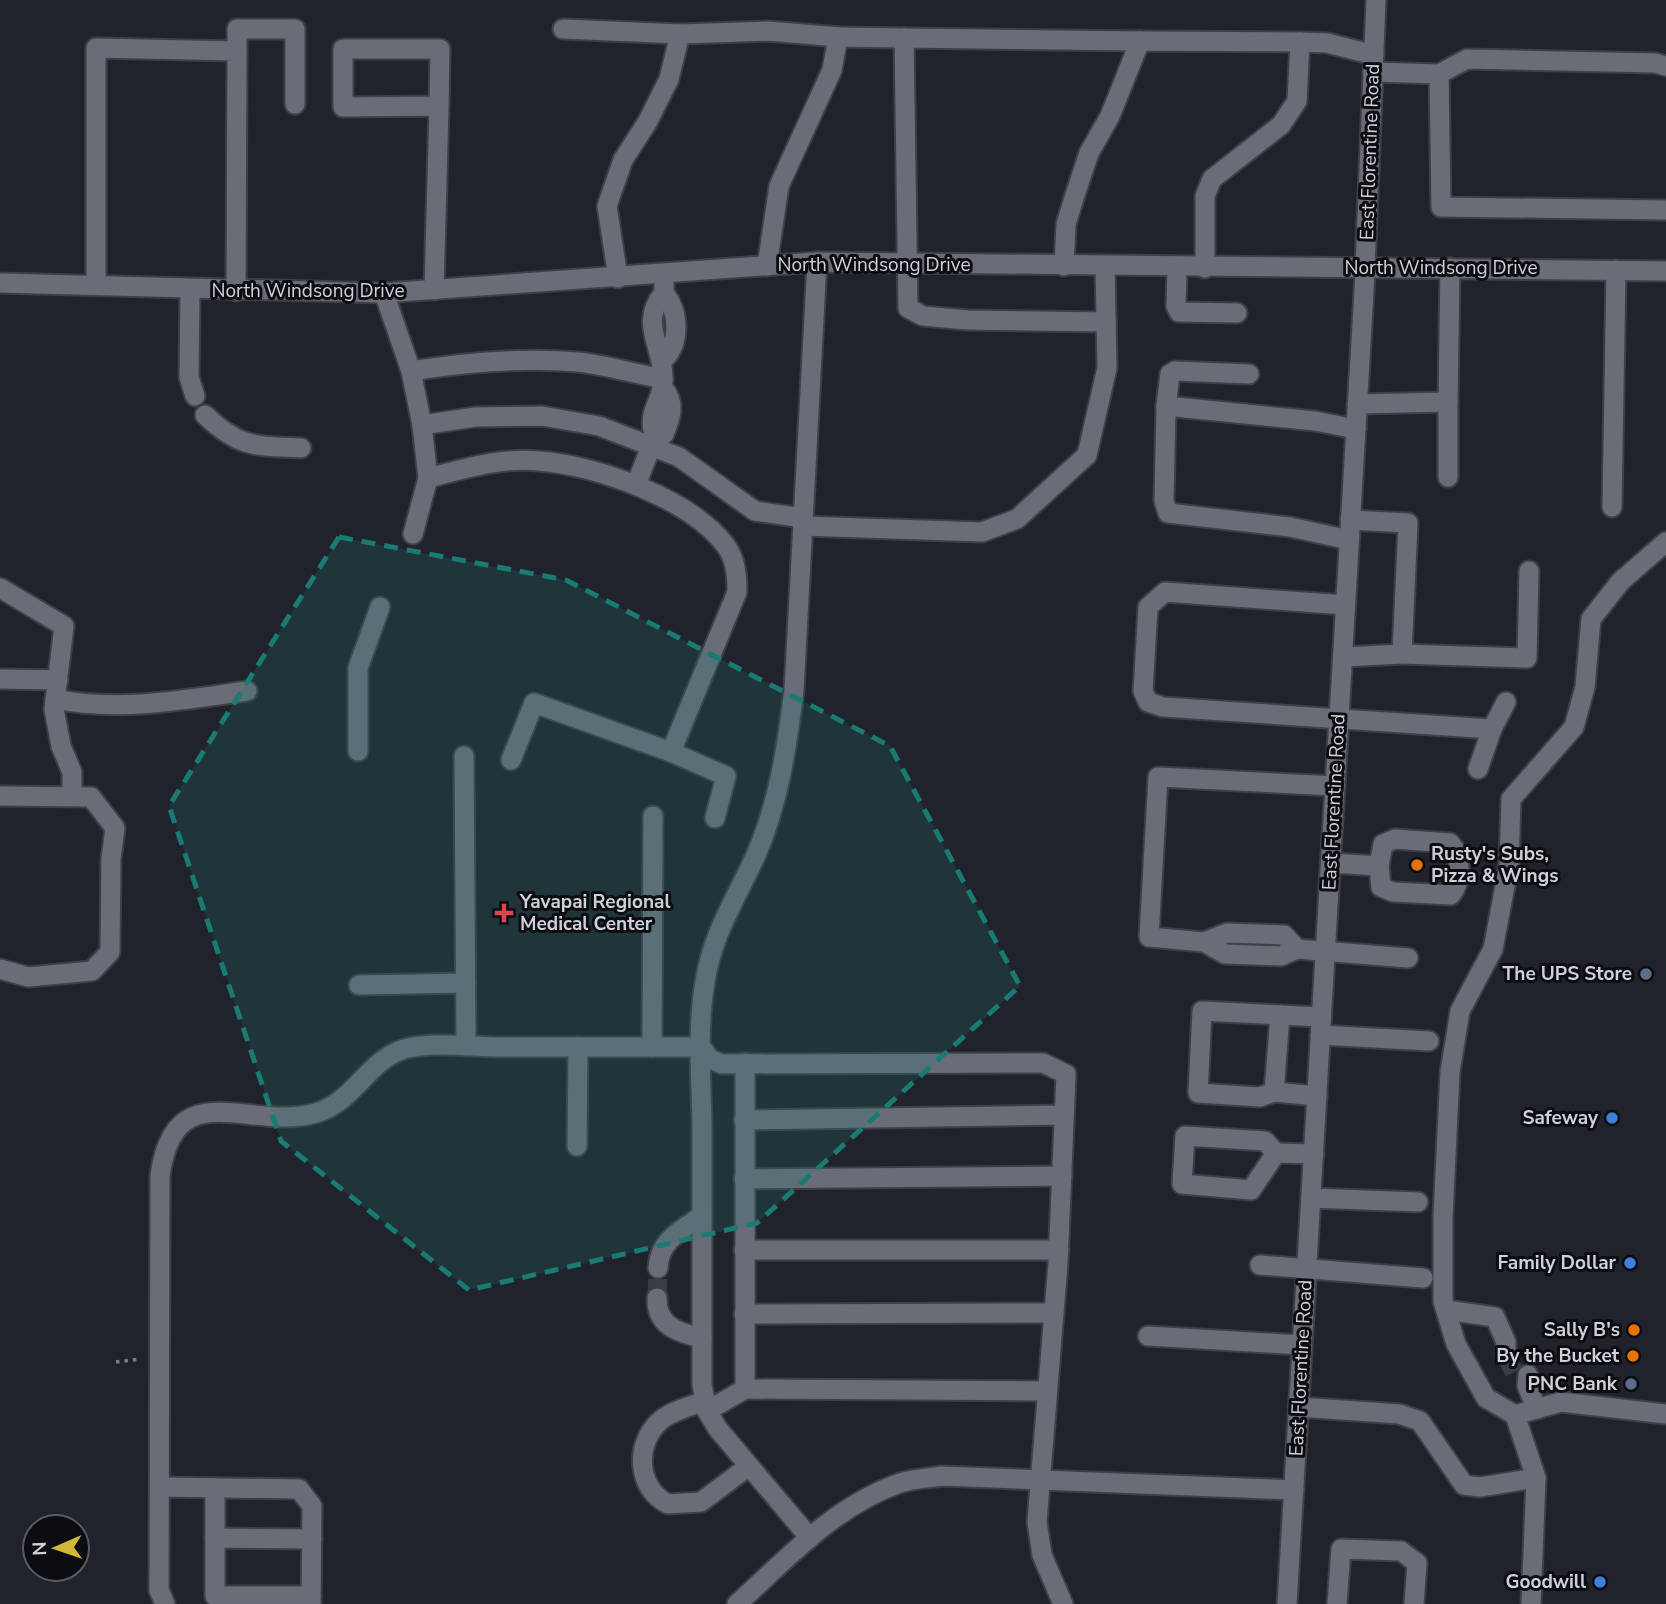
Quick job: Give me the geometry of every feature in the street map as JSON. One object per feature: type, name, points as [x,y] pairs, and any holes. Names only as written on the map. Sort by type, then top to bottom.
[{"type":"street","name":"East Florentine Road","points":[[1287,1604],[1365,267],[1376,0]]},
{"type":"street","points":[[236,291],[237,29],[295,29],[295,104]]},
{"type":"street","points":[[564,29],[680,34],[768,31],[838,37],[1328,43],[1373,63],[1440,74],[1468,59],[1654,63],[1666,66]]},
{"type":"street","points":[[618,278],[607,206],[623,160],[648,121],[669,79],[680,34]]},
{"type":"street","points":[[767,266],[779,186],[832,70],[838,37]]},
{"type":"street","points":[[904,38],[908,308],[923,316],[1106,322]]},
{"type":"street","points":[[1064,266],[1066,224],[1074,195],[1089,153],[1110,116],[1140,41]]},
{"type":"street","points":[[1205,268],[1205,196],[1212,179],[1281,125],[1297,101],[1300,42]]},
{"type":"street","points":[[96,285],[96,48],[237,51]]},
{"type":"street","points":[[434,290],[439,106],[440,49],[343,49],[343,107],[439,106]]},
{"type":"street","points":[[1440,74],[1441,207],[1666,210]]},
{"type":"street","points":[[810,1538],[749,1466],[706,1406],[702,1338],[701,1047],[704,983],[713,945],[729,906],[756,855],[773,808],[786,753],[794,690],[817,262]]},
{"type":"street","name":"North Windsong Drive","points":[[0,283],[384,293],[618,278],[664,284],[767,266],[817,262],[1666,271]]},
{"type":"street","points":[[422,425],[475,417],[542,416],[599,426],[653,442],[679,457],[755,511],[803,522],[982,532],[1017,519],[1087,454],[1107,368],[1105,266]]},
{"type":"street","points":[[1177,267],[1176,306],[1179,312],[1237,313]]},
{"type":"street","points":[[1448,477],[1450,268]]},
{"type":"street","points":[[1612,507],[1616,270]]},
{"type":"street","points":[[636,485],[653,442],[664,434],[671,406],[671,397],[663,384],[664,359],[675,341],[676,318],[664,284]]},
{"type":"street","points":[[190,290],[189,377],[195,396]]},
{"type":"street","points":[[384,293],[411,371],[422,425],[428,478],[413,534]]},
{"type":"street","points":[[411,371],[473,361],[519,359],[580,362],[663,384]]},
{"type":"street","points":[[1249,374],[1175,371],[1170,374],[1166,406],[1164,501],[1168,513],[1290,527],[1350,530],[1408,523],[1402,654]]},
{"type":"street","points":[[1357,404],[1448,402]]},
{"type":"street","points":[[1166,406],[1315,421],[1356,429]]},
{"type":"street","points":[[205,415],[225,432],[250,446],[300,448]]},
{"type":"street","points":[[428,478],[489,462],[539,460],[636,485],[659,494],[726,546],[737,569],[737,592],[671,752]]},
{"type":"street","points":[[1531,1604],[1536,1478],[1514,1415],[1486,1398],[1456,1344],[1446,1310],[1443,1216],[1450,1072],[1460,1012],[1493,948],[1509,865],[1511,799],[1574,727],[1585,687],[1591,619],[1621,580],[1666,542]]},
{"type":"street","points":[[1343,657],[1402,654],[1527,658],[1529,571]]},
{"type":"street","points":[[0,589],[64,626],[56,690],[61,746],[72,772],[72,796]]},
{"type":"street","points":[[1345,605],[1165,592],[1155,598],[1148,607],[1143,691],[1148,702],[1163,707],[1492,729]]},
{"type":"street","points":[[358,751],[358,668],[380,607]]},
{"type":"street","points":[[0,679],[56,690],[113,706],[210,699],[247,691]]},
{"type":"street","points":[[1478,769],[1492,729],[1506,702]]},
{"type":"street","points":[[511,760],[534,703],[671,752],[726,776],[715,818]]},
{"type":"street","points":[[464,756],[466,1046]]},
{"type":"street","points":[[1335,786],[1158,777],[1149,937],[1204,942],[1227,933],[1284,935],[1297,949],[1408,958]]},
{"type":"street","points":[[0,796],[91,797],[115,828],[110,952],[92,971],[27,977],[0,969]]},
{"type":"street","points":[[652,1047],[653,816]]},
{"type":"street","points":[[1331,863],[1379,866]]},
{"type":"street","points":[[359,985],[466,983]]},
{"type":"street","points":[[1317,1096],[1275,1091],[1260,1097],[1198,1093],[1202,1011],[1280,1015],[1321,1026],[1429,1041]]},
{"type":"street","points":[[1275,1091],[1280,1015]]},
{"type":"street","points":[[165,1604],[159,1590],[160,1176],[164,1148],[177,1125],[190,1117],[209,1113],[314,1114],[340,1102],[382,1059],[407,1049],[466,1046],[701,1047]]},
{"type":"street","points":[[577,1146],[578,1047]]},
{"type":"street","points":[[701,1047],[710,1059],[722,1064],[1043,1063],[1066,1074],[1059,1250],[1037,1522],[1042,1555],[1063,1604]]},
{"type":"street","points":[[745,1063],[745,1389]]},
{"type":"street","points":[[744,1120],[1064,1115]]},
{"type":"street","points":[[1276,1153],[1251,1190],[1182,1184],[1185,1136],[1265,1141],[1276,1153],[1314,1154]]},
{"type":"street","points":[[744,1179],[1062,1176]]},
{"type":"street","points":[[1311,1198],[1418,1202]]},
{"type":"street","points":[[658,1268],[658,1254],[673,1236],[702,1216]]},
{"type":"street","points":[[744,1250],[1059,1250]]},
{"type":"street","points":[[1260,1265],[1423,1278]]},
{"type":"street","points":[[657,1298],[657,1308],[663,1323],[682,1334],[702,1338]]},
{"type":"street","points":[[1446,1310],[1496,1317],[1509,1349]]},
{"type":"street","points":[[744,1314],[1054,1313]]},
{"type":"street","points":[[1147,1336],[1302,1345]]},
{"type":"street","points":[[1524,1380],[1536,1409]]},
{"type":"street","points":[[749,1466],[701,1502],[680,1506],[668,1504],[649,1490],[642,1471],[648,1433],[662,1418],[706,1406],[745,1389],[1047,1391]]},
{"type":"street","points":[[1514,1415],[1560,1402],[1666,1414]]},
{"type":"street","points":[[1299,1407],[1399,1415],[1420,1421],[1464,1485],[1480,1487],[1536,1478]]},
{"type":"street","points":[[737,1604],[810,1538],[857,1503],[901,1483],[942,1476],[1294,1489]]},
{"type":"street","points":[[161,1487],[299,1489],[312,1506],[311,1600],[215,1596],[215,1488]]},
{"type":"street","points":[[215,1538],[312,1539]]},
{"type":"street","points":[[1337,1604],[1340,1549],[1401,1551],[1417,1563],[1414,1604]]},
{"type":"highlighted area","points":[[339,537],[566,580],[890,746],[1020,986],[757,1223],[469,1290],[281,1141],[169,806]]},
{"type":"tunnel","points":[[657,1298],[658,1268]]},
{"type":"tunnel","points":[[1506,1355],[1518,1380]]},
{"type":"place","name":"Rusty's Subs, Pizza & Wings","points":[[1417,865]]},
{"type":"place","name":"Yavapai Regional Medical Center","points":[[504,913]]},
{"type":"place","name":"The UPS Store","points":[[1646,974]]},
{"type":"place","name":"Safeway","points":[[1612,1118]]},
{"type":"place","name":"Family Dollar","points":[[1630,1263]]},
{"type":"place","name":"Sally B's","points":[[1634,1330]]},
{"type":"place","name":"By the Bucket","points":[[1633,1356]]},
{"type":"place","name":"PNC Bank","points":[[1631,1384]]},
{"type":"place","name":"Goodwill","points":[[1600,1582]]}]
